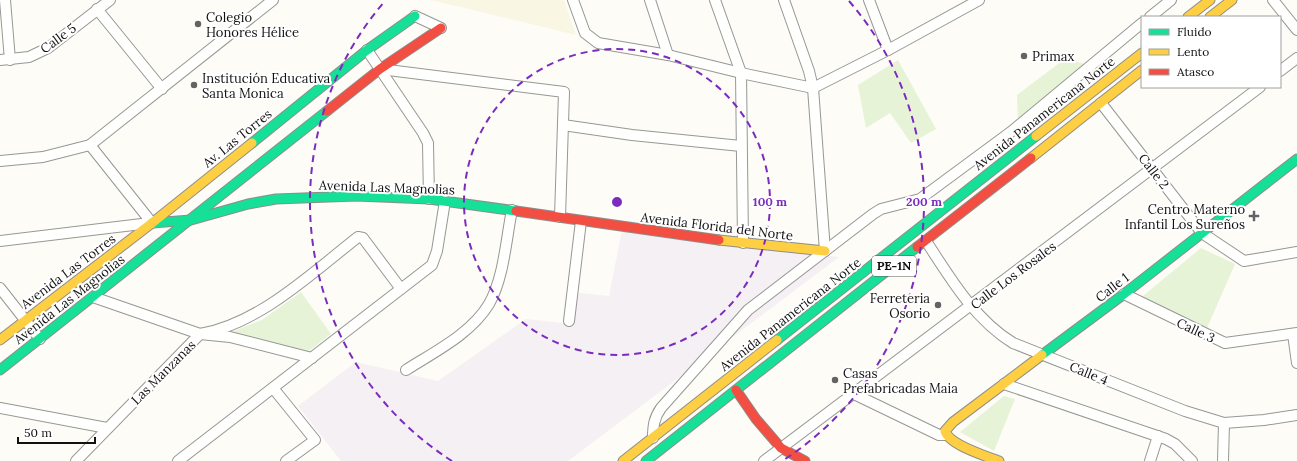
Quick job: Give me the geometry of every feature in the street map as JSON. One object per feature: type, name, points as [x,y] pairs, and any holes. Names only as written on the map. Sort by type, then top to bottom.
[{"type":"main road","points":[[1189,16],[1210,0]]},
{"type":"main road","points":[[1211,16],[1232,0]]},
{"type":"main road","name":"Av. Las Torres","points":[[152,223],[367,50],[415,16]]},
{"type":"main road","points":[[192,220],[380,69],[441,28]]},
{"type":"main road","name":"Avenida Panamericana Norte","points":[[623,461],[1141,55]]},
{"type":"main road","name":"Avenida Panamericana Norte","points":[[646,461],[926,242],[1141,71]]},
{"type":"main road","name":"Calle 1","points":[[946,435],[946,431],[953,422],[1124,294],[1297,159]]},
{"type":"main road","name":"Avenida Las Magnolias","points":[[152,223],[192,220],[248,204],[276,199],[356,196],[429,199],[512,210]]},
{"type":"main road","name":"Avenida Florida del Norte","points":[[512,210],[744,244],[825,251]]},
{"type":"main road","name":"Avenida Las Magnolias","points":[[0,370],[192,220]]},
{"type":"main road","name":"Avenida Las Torres","points":[[0,340],[152,223]]},
{"type":"main road","points":[[736,390],[756,419],[781,448],[805,461]]},
{"type":"main road","points":[[946,435],[955,443],[999,461]]},
{"type":"street","points":[[5,0],[5,60]]},
{"type":"street","name":"Calle 5","points":[[5,60],[29,57],[48,48],[110,0]]},
{"type":"street","points":[[0,161],[43,157],[90,145],[273,0]]},
{"type":"street","points":[[573,0],[585,33],[598,43],[668,55],[741,73],[813,88],[888,50],[979,0]]},
{"type":"street","points":[[650,0],[668,55]]},
{"type":"street","points":[[715,0],[741,73],[741,146],[744,244]]},
{"type":"street","points":[[784,0],[809,71],[813,88],[825,251]]},
{"type":"street","points":[[870,0],[888,50]]},
{"type":"street","points":[[1151,16],[1172,0]]},
{"type":"street","points":[[1273,0],[1297,30]]},
{"type":"street","points":[[97,9],[162,89]]},
{"type":"street","points":[[415,16],[441,28]]},
{"type":"street","points":[[653,438],[652,426],[656,415],[661,408],[748,310],[881,210],[920,199],[1012,131],[1141,24]]},
{"type":"street","points":[[367,50],[423,133],[428,143],[429,199]]},
{"type":"street","points":[[1281,70],[1297,58]]},
{"type":"street","points":[[380,69],[564,92],[560,217]]},
{"type":"street","name":"Calle Los Rosales","points":[[764,461],[972,306],[1259,88]]},
{"type":"street","name":"Calle 2","points":[[1100,103],[1202,233],[1244,261],[1297,252]]},
{"type":"street","points":[[563,125],[632,135],[741,146]]},
{"type":"street","points":[[90,145],[152,223]]},
{"type":"street","points":[[178,461],[432,265],[435,258],[445,201]]},
{"type":"street","points":[[406,370],[455,338],[477,319],[489,304],[498,282],[512,210]]},
{"type":"street","points":[[569,321],[581,220]]},
{"type":"street","points":[[0,241],[152,223]]},
{"type":"street","name":"Las Manzanas","points":[[76,461],[200,334],[220,331],[252,316],[358,237],[361,237],[401,289]]},
{"type":"street","name":"Calle 4","points":[[926,242],[972,306],[999,335],[1013,343],[1185,411],[1224,423],[1264,420],[1297,415]]},
{"type":"street","points":[[0,288],[26,319],[40,339]]},
{"type":"street","name":"Calle 3","points":[[1124,294],[1225,343],[1295,334]]},
{"type":"street","points":[[93,297],[200,334],[230,337],[312,358]]},
{"type":"street","points":[[1295,334],[1297,363]]},
{"type":"street","points":[[1004,384],[1158,436],[1175,444],[1192,461]]},
{"type":"street","points":[[273,388],[315,440],[286,461]]},
{"type":"street","points":[[854,394],[939,435],[946,435]]},
{"type":"street","points":[[0,408],[107,428]]},
{"type":"street","points":[[1223,461],[1224,423]]},
{"type":"street","points":[[1150,461],[1158,436]]},
{"type":"shaded area","points":[[431,0],[564,0],[576,35]]},
{"type":"shaded area","points":[[622,230],[839,257],[568,461],[341,461],[298,406],[356,362],[438,381],[526,319],[572,324],[579,293],[609,296]]},
{"type":"green space","points":[[1066,58],[1087,65],[1018,123],[1017,95]]},
{"type":"green space","points":[[898,60],[936,129],[911,143],[890,113],[866,128],[858,85]]},
{"type":"green space","points":[[1201,248],[1235,264],[1207,328],[1138,300]]},
{"type":"green space","points":[[301,292],[331,334],[306,353],[231,332],[262,320]]},
{"type":"green space","points":[[1004,396],[1015,399],[994,451],[960,432]]},
{"type":"traffic: fast","points":[[252,143],[367,50],[415,16]]},
{"type":"traffic: fast","points":[[0,370],[327,111]]},
{"type":"traffic: fast","points":[[777,340],[1036,136]]},
{"type":"traffic: fast","points":[[1042,355],[1124,294],[1297,159]]},
{"type":"traffic: fast","points":[[152,223],[191,220],[248,204],[276,199],[356,196],[429,199],[516,211]]},
{"type":"traffic: fast","points":[[646,461],[917,247]]},
{"type":"traffic: slow","points":[[1189,16],[1210,0]]},
{"type":"traffic: slow","points":[[1211,16],[1232,0]]},
{"type":"traffic: slow","points":[[1036,136],[1141,54]]},
{"type":"traffic: slow","points":[[1031,158],[1141,71]]},
{"type":"traffic: slow","points":[[0,340],[152,223],[252,143]]},
{"type":"traffic: slow","points":[[719,240],[825,251]]},
{"type":"traffic: slow","points":[[623,461],[777,340]]},
{"type":"traffic: slow","points":[[999,461],[960,445],[953,441],[945,431],[953,422],[1042,355]]},
{"type":"traffic: jam","points":[[327,111],[380,69],[441,28]]},
{"type":"traffic: jam","points":[[917,247],[1031,158]]},
{"type":"traffic: jam","points":[[516,211],[719,240]]},
{"type":"traffic: jam","points":[[736,390],[756,419],[781,448],[805,461]]},
{"type":"place","name":"Colegio Honores Hélice","points":[[198,24]]},
{"type":"place","name":"Primax","points":[[1024,56]]},
{"type":"place","name":"Institución Educativa Santa Monica","points":[[194,85]]},
{"type":"place","name":"Centro Materno Infantil Los Sureños","points":[[1254,216]]},
{"type":"place","name":"Ferreteria Osorio","points":[[938,305]]},
{"type":"place","name":"Casas Prefabricadas Maia","points":[[835,380]]}]
